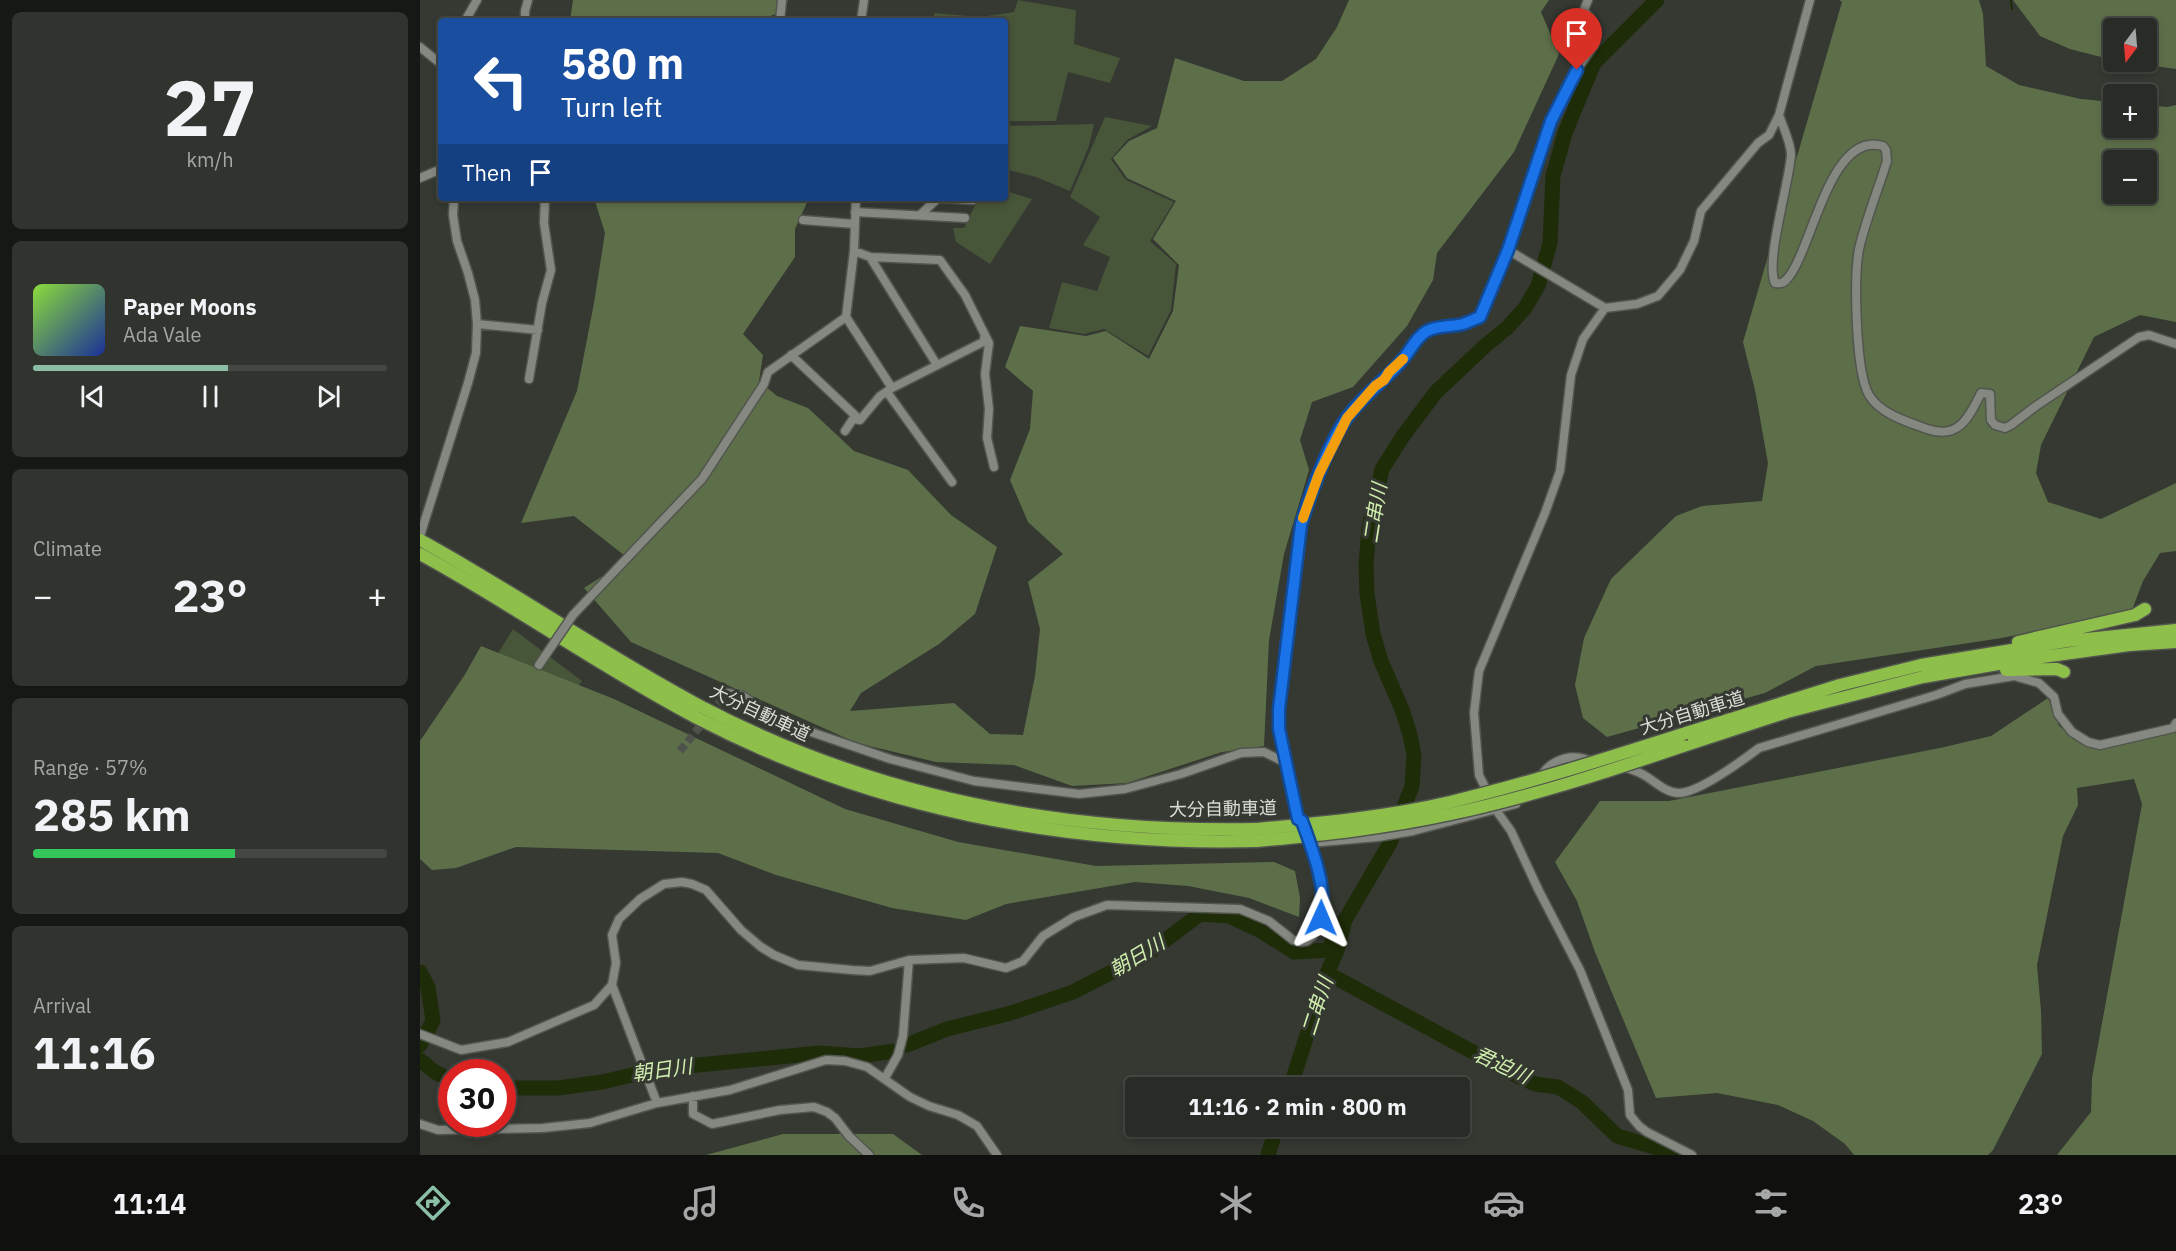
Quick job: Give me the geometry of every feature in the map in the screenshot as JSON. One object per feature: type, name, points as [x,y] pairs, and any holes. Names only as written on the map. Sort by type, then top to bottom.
[{"type":"highway","name":"大分自動車道","points":[[420,538],[636,671],[702,707],[789,748],[889,783],[947,799],[1025,814],[1084,823],[1256,835],[1448,803],[1558,773],[1840,685],[1947,660],[2067,641],[2176,630]]},
{"type":"highway","name":"大分自動車道","points":[[420,554],[640,687],[716,728],[785,759],[885,795],[946,811],[1083,835],[1146,841],[1385,827],[1451,814],[1563,784],[1787,712],[1898,682],[2021,660],[2129,645],[2176,642]]},
{"type":"highway","points":[[1947,660],[2047,634],[2135,615],[2142,613],[2145,609]]},
{"type":"highway","points":[[1898,682],[2021,669],[2057,669],[2064,672]]},
{"type":"street","points":[[467,18],[477,0]]},
{"type":"street","points":[[525,18],[528,0]]},
{"type":"street","points":[[780,18],[782,0]]},
{"type":"street","points":[[861,18],[864,0]]},
{"type":"street","points":[[657,1103],[612,985],[616,963],[612,935],[619,919],[640,899],[664,884],[682,882],[706,890],[741,930],[760,947],[798,965],[870,971],[909,960],[964,958],[1006,968],[1023,961],[1043,936],[1074,917],[1107,905],[1240,909],[1269,921],[1293,940],[1307,941],[1313,936],[1321,918],[1324,896],[1310,843],[1302,821],[1298,819],[1279,729],[1280,695],[1301,525],[1319,474],[1347,418],[1375,386],[1404,359],[1412,345],[1427,331],[1464,324],[1480,317],[1508,250],[1551,121],[1573,75],[1594,45],[1592,21],[1584,10],[1588,0]]},
{"type":"street","points":[[1508,250],[1605,308],[1637,304],[1658,296],[1680,270],[1694,241],[1701,212],[1758,143],[1769,135],[1779,115],[1810,0]]},
{"type":"street","points":[[420,47],[438,61]]},
{"type":"street","points":[[1779,115],[1791,152],[1774,257],[1773,278],[1775,283],[1780,284],[1787,280],[1799,259],[1821,202],[1849,157],[1859,148],[1870,144],[1883,146],[1886,150],[1887,161],[1859,250],[1856,303],[1864,383],[1869,396],[1880,407],[1909,423],[1934,431],[1946,432],[1967,421],[1981,393],[1987,393],[1990,394],[1991,420],[1995,425],[2005,428],[2139,337],[2149,335],[2176,344]]},
{"type":"street","points":[[420,178],[438,170]]},
{"type":"street","points":[[420,538],[476,353],[477,324],[468,273],[457,241],[453,215],[454,201]]},
{"type":"street","points":[[529,379],[542,303],[551,270],[544,223],[545,201]]},
{"type":"street","points":[[856,201],[854,251],[846,317],[889,390],[952,482]]},
{"type":"street","points":[[920,215],[935,201]]},
{"type":"street","points":[[855,212],[965,218]]},
{"type":"street","points":[[803,220],[855,224]]},
{"type":"street","points":[[854,251],[870,257],[940,260],[965,295],[989,343],[985,374],[989,409],[987,438],[994,467]]},
{"type":"street","points":[[870,257],[938,365]]},
{"type":"street","points":[[1605,308],[1583,339],[1571,375],[1560,471],[1545,513],[1479,671],[1474,713],[1479,775],[1496,810],[1511,831],[1580,970],[1628,1090],[1630,1115],[1647,1132],[1692,1155]]},
{"type":"street","points":[[539,665],[573,615],[702,479],[764,384],[768,372],[846,317]]},
{"type":"street","points":[[477,324],[538,330]]},
{"type":"street","points":[[860,420],[880,396],[983,342],[985,335]]},
{"type":"street","points":[[791,355],[860,420]]},
{"type":"street","points":[[845,431],[853,419],[860,420]]},
{"type":"street","points":[[1310,843],[1378,837],[1413,831],[1529,800],[1538,789],[1545,769],[1563,760],[1579,758],[1600,765],[1623,765],[1644,774],[1672,792],[1688,791],[1736,766],[1759,748],[1936,695],[1965,684],[2014,676],[2039,683],[2054,697],[2058,714],[2072,732],[2088,742],[2100,745],[2173,728],[2176,723]]},
{"type":"street","points":[[727,693],[743,696],[765,713],[789,724],[890,759],[974,781],[1079,794],[1125,789],[1181,774],[1241,753],[1264,752],[1286,763]]},
{"type":"street","points":[[885,1078],[898,1055],[903,1036],[909,960]]},
{"type":"street","points":[[420,1034],[461,1050],[508,1042],[594,1005],[612,985]]},
{"type":"street","points":[[420,1124],[438,1130],[543,1128],[590,1123],[657,1103],[730,1090],[826,1060],[845,1061],[867,1067],[910,1097],[958,1115],[977,1126],[997,1155]]},
{"type":"street","points":[[693,1096],[693,1114],[712,1124],[780,1110],[804,1107],[822,1109],[835,1118],[849,1136],[869,1155]]},
{"type":"green space","points":[[573,0],[788,0],[782,12],[764,18],[570,18]]},
{"type":"green space","points":[[1018,0],[1076,10],[1074,44],[1120,58],[1110,83],[1068,72],[1056,121],[1008,121],[1008,18],[934,18],[934,13],[980,17],[1014,12]]},
{"type":"green space","points":[[1349,0],[1549,0],[1541,12],[1559,54],[1514,152],[1437,253],[1433,280],[1407,326],[1353,387],[1312,402],[1300,440],[1309,470],[1284,554],[1269,640],[1264,746],[1222,752],[1127,783],[1072,786],[1014,765],[936,762],[857,743],[631,642],[584,588],[629,559],[574,516],[521,523],[577,391],[605,233],[595,201],[808,201],[795,229],[795,257],[743,334],[763,355],[759,381],[777,396],[808,408],[854,451],[908,470],[951,515],[997,547],[975,614],[939,644],[861,693],[850,711],[954,703],[990,734],[1023,735],[1035,676],[1040,629],[1028,582],[1063,554],[1028,522],[1010,480],[1030,429],[1033,391],[1005,367],[1020,326],[1086,336],[1106,331],[1149,359],[1173,311],[1179,265],[1153,239],[1176,201],[1127,178],[1113,158],[1129,141],[1157,128],[1175,58],[1244,81],[1282,81],[1316,59],[1337,27]]},
{"type":"green space","points":[[1839,0],[1979,0],[1983,14],[1986,66],[2019,85],[2081,99],[2103,101],[2103,138],[2157,138],[2157,106],[2176,105],[2176,322],[2140,315],[2094,337],[2041,445],[2036,473],[2048,502],[2101,519],[2176,483],[2176,551],[2160,553],[2143,581],[2132,610],[2002,638],[1816,666],[1765,693],[1607,737],[1583,718],[1575,685],[1584,638],[1611,579],[1676,516],[1702,506],[1762,501],[1768,463],[1755,390],[1743,342],[1842,2]]},
{"type":"green space","points":[[2013,0],[2176,0],[2176,69],[2157,66],[2157,18],[2103,18],[2103,57],[2070,49],[2040,36]]},
{"type":"green space","points":[[1105,117],[1152,126],[1127,140],[1111,159],[1126,180],[1174,202],[1150,241],[1176,264],[1171,310],[1148,356],[1104,329],[1084,334],[1049,328],[1062,282],[1097,291],[1110,257],[1083,245],[1100,217],[1070,197]]},
{"type":"green space","points":[[1094,124],[1089,146],[1070,191],[1036,177],[1008,170],[1008,126]]},
{"type":"green space","points":[[1008,192],[1032,199],[990,264],[956,242],[953,228],[964,228],[977,201],[1008,201]]},
{"type":"green space","points":[[513,629],[582,681],[545,728],[478,686]]},
{"type":"green space","points":[[481,646],[614,699],[845,809],[958,842],[1096,866],[1274,862],[1295,871],[1300,898],[1299,917],[1249,898],[1188,886],[1135,882],[1006,904],[966,920],[892,908],[776,875],[718,853],[516,847],[456,868],[432,870],[420,859],[420,741],[464,676]]},
{"type":"green space","points":[[2048,698],[2059,726],[2093,749],[2172,733],[2176,728],[2176,1155],[2057,1155],[2091,1112],[2092,1078],[2142,804],[2134,779],[2077,788],[2078,805],[2063,836],[2037,965],[2042,1054],[1993,1150],[1988,1155],[1854,1155],[1845,1144],[1813,1121],[1778,1105],[1717,1093],[1656,1098],[1595,952],[1577,901],[1555,862],[1600,801],[1669,801],[1940,748],[1991,736]]},
{"type":"green space","points":[[783,1134],[893,1134],[922,1155],[706,1155]]},
{"type":"waterway","name":"二串川","points":[[1294,1077],[1327,973],[1337,951],[1345,920],[1390,843],[1412,786],[1414,755],[1410,735],[1403,712],[1381,661],[1373,634],[1367,594],[1366,564],[1369,528],[1382,469],[1436,392],[1507,328],[1525,308],[1538,286],[1550,243],[1553,176],[1565,133],[1594,63],[1657,0]]},
{"type":"waterway","points":[[2011,0],[2012,9]]},
{"type":"waterway","name":"朝日川","points":[[907,1045],[947,1029],[1011,1013],[1073,992],[1147,954],[1200,914],[1229,916],[1261,931],[1294,952],[1329,950],[1335,935]]},
{"type":"waterway","name":"朝日川","points":[[420,972],[428,987],[433,1021],[420,1045]]},
{"type":"waterway","name":"君迫川","points":[[1327,973],[1519,1077],[1535,1084],[1558,1087],[1582,1102],[1617,1136],[1674,1155]]},
{"type":"waterway","name":"朝日川","points":[[516,1088],[558,1088],[602,1082],[658,1069],[819,1053],[860,1056],[894,1051]]},
{"type":"waterway","name":"朝日川","points":[[420,1060],[438,1074]]},
{"type":"waterway","name":"二串川","points":[[1268,1155],[1274,1137]]},
{"type":"tunnel","points":[[680,751],[727,693]]},
{"type":"slow traffic","points":[[1303,518],[1319,474],[1347,418],[1403,359]]},
{"type":"route","points":[[1321,918],[1324,896],[1310,843],[1302,821],[1298,819],[1279,729],[1280,695],[1301,525],[1319,474],[1347,418],[1375,386],[1404,359],[1412,345],[1427,331],[1443,326],[1464,324],[1480,317],[1508,250],[1551,121],[1577,70]]}]
